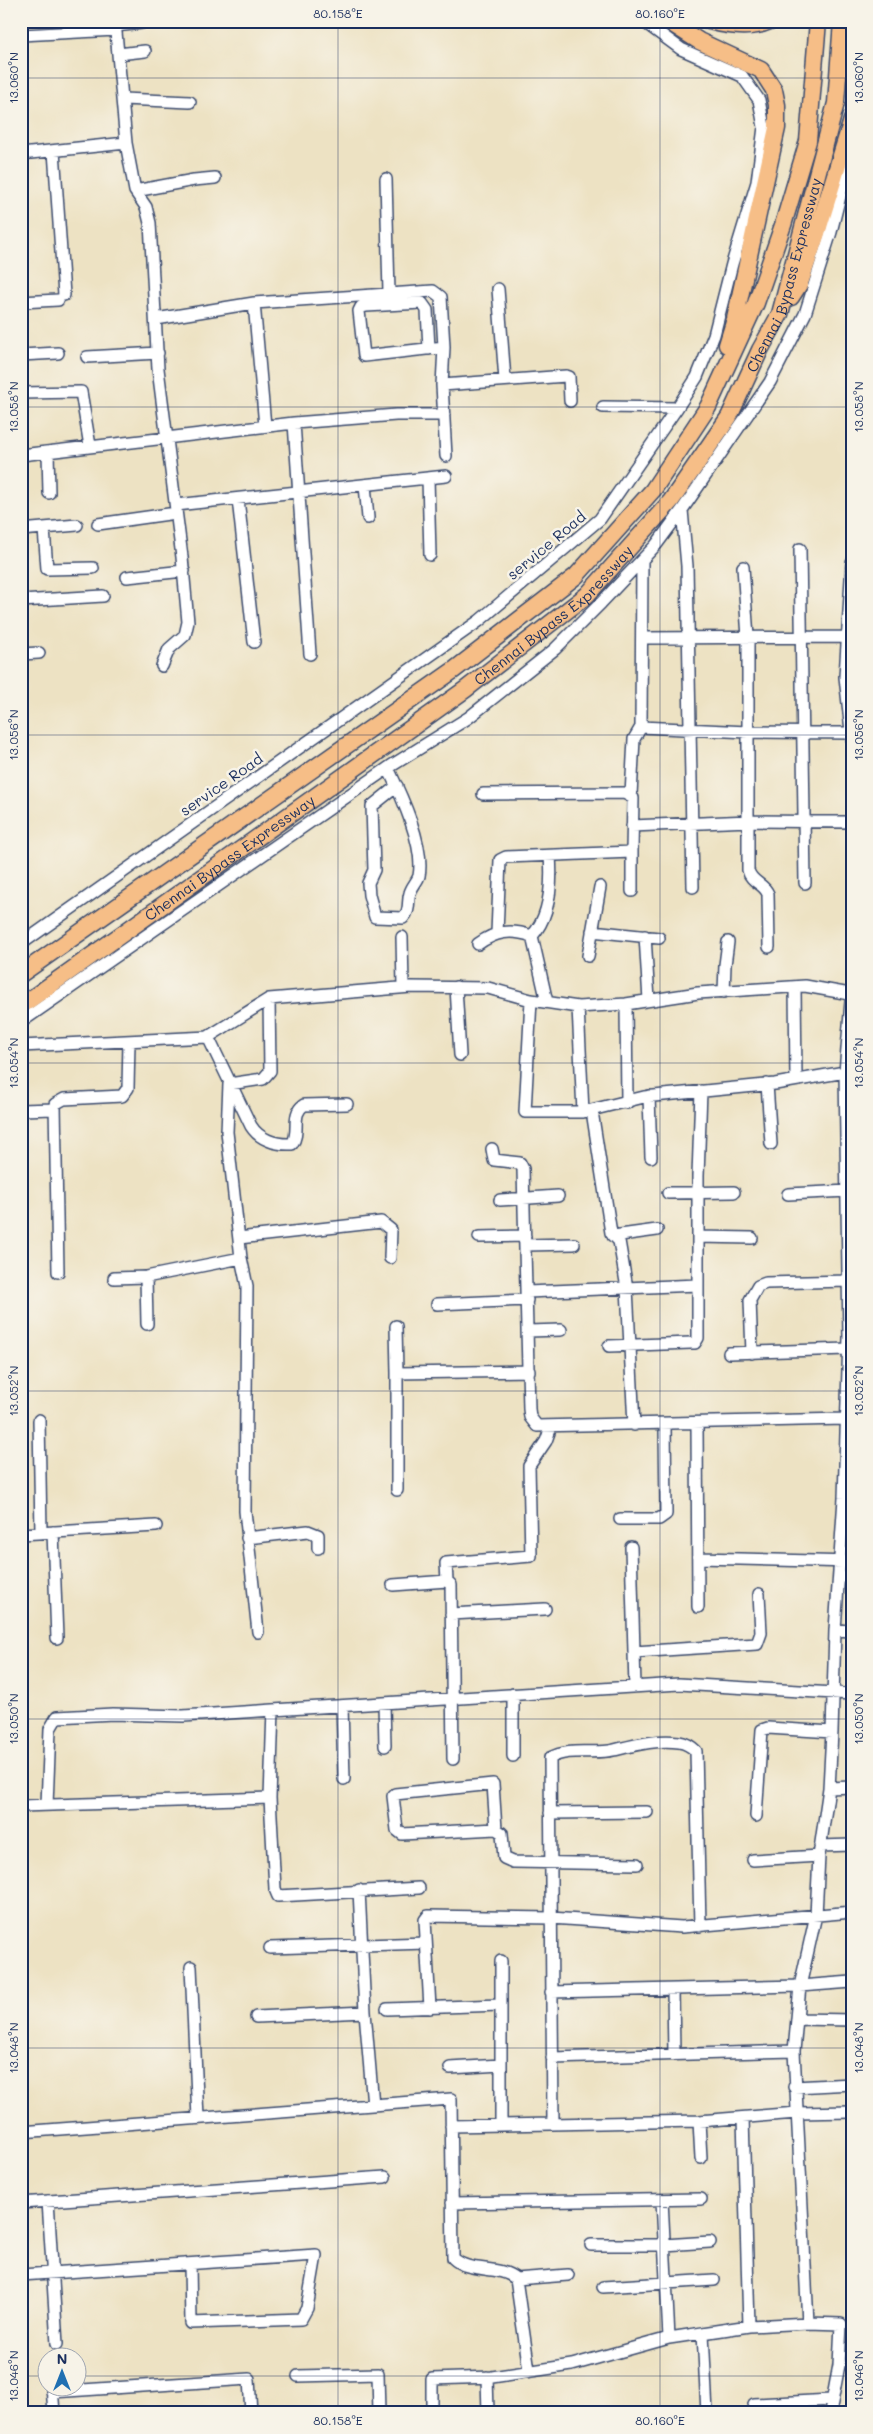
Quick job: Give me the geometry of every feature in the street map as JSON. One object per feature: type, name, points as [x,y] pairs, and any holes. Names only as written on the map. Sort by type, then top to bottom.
[{"type":"highway","points":[[668,21],[699,41],[761,70],[774,90],[777,105],[777,128],[735,319],[708,407]]},
{"type":"highway","points":[[709,21],[731,27],[763,25],[770,21]]},
{"type":"highway","name":"Chennai Bypass Expressway","points":[[21,974],[454,670],[576,576],[653,490],[708,407],[756,303],[783,225],[808,141],[818,21]]},
{"type":"highway","name":"Chennai Bypass Expressway","points":[[21,1006],[466,689],[587,595],[671,501],[729,416],[760,350],[780,314],[836,103],[842,21]]},
{"type":"highway","points":[[780,314],[800,283],[852,120]]},
{"type":"street","name":"service Road","points":[[21,944],[478,621],[600,519],[677,408],[698,376],[714,334],[732,264],[758,182],[764,127],[759,100],[742,76],[681,49],[643,21]]},
{"type":"street","points":[[21,35],[142,23]]},
{"type":"street","points":[[115,26],[126,143],[135,191],[148,214],[158,353],[184,571],[188,627],[185,636],[169,649],[162,666]]},
{"type":"street","points":[[118,54],[145,51]]},
{"type":"street","points":[[123,98],[190,102]]},
{"type":"street","points":[[21,1022],[388,768],[468,718],[555,649],[642,560],[682,510],[770,382],[805,314],[831,232],[848,164],[846,136]]},
{"type":"street","points":[[21,154],[126,143]]},
{"type":"street","points":[[21,302],[61,298],[54,151]]},
{"type":"street","points":[[135,191],[194,180],[216,178]]},
{"type":"street","points":[[386,179],[389,294]]},
{"type":"street","points":[[498,288],[505,380]]},
{"type":"street","points":[[156,319],[254,303],[433,291],[439,293],[441,297],[444,348],[442,385],[446,456]]},
{"type":"street","points":[[429,349],[427,310],[422,302],[366,306],[359,311],[364,356],[444,348]]},
{"type":"street","points":[[254,303],[265,426]]},
{"type":"street","points":[[21,355],[58,353]]},
{"type":"street","points":[[87,357],[158,353]]},
{"type":"street","points":[[442,385],[568,376],[570,401]]},
{"type":"street","points":[[21,393],[81,392],[90,446]]},
{"type":"street","points":[[603,406],[677,408]]},
{"type":"street","points":[[21,455],[265,426],[396,415],[444,415]]},
{"type":"street","points":[[294,424],[310,654]]},
{"type":"street","points":[[48,452],[49,493]]},
{"type":"street","points":[[98,524],[238,499],[446,476]]},
{"type":"street","points":[[428,478],[430,555]]},
{"type":"street","points":[[365,485],[368,518]]},
{"type":"street","points":[[238,499],[254,642]]},
{"type":"street","points":[[682,510],[687,566],[689,728],[694,823],[693,887]]},
{"type":"street","points":[[21,530],[77,525]]},
{"type":"street","points":[[44,529],[47,569],[93,568]]},
{"type":"street","points":[[800,549],[805,883]]},
{"type":"street","points":[[632,891],[633,800],[631,795],[634,739],[641,726],[642,560]]},
{"type":"street","points":[[641,726],[748,732],[851,730],[846,637],[852,563]]},
{"type":"street","points":[[743,566],[748,637],[748,870],[752,880],[764,887],[768,894],[769,947]]},
{"type":"street","points":[[127,577],[184,571]]},
{"type":"street","points":[[21,601],[103,596]]},
{"type":"street","points":[[643,638],[846,637]]},
{"type":"street","points":[[21,654],[39,653]]},
{"type":"street","points":[[388,768],[397,786],[414,830],[420,872],[410,893],[407,914],[403,918],[380,919],[375,917],[368,883],[374,870],[372,806],[397,786]]},
{"type":"street","points":[[483,794],[624,792],[631,795]]},
{"type":"street","points":[[632,826],[749,821],[852,822]]},
{"type":"street","points":[[498,933],[500,860],[506,857],[632,852]]},
{"type":"street","points":[[546,1002],[532,936],[541,922],[550,896],[552,876],[550,856]]},
{"type":"street","points":[[588,956],[600,887]]},
{"type":"street","points":[[592,930],[659,938]]},
{"type":"street","points":[[478,944],[498,933],[516,931],[532,936]]},
{"type":"street","points":[[645,936],[649,1000]]},
{"type":"street","points":[[402,937],[403,988]]},
{"type":"street","points":[[724,992],[728,942]]},
{"type":"street","points":[[21,1046],[208,1037],[269,1000],[403,988],[488,988],[531,1000],[578,1008],[724,992],[805,986],[851,992],[844,1072],[849,1169],[848,1281],[850,1305],[845,1419],[848,1498],[839,1561],[829,1788],[820,1851],[816,1915],[800,1986],[794,2051],[794,2087],[808,2323]]},
{"type":"street","points":[[456,987],[460,1055]]},
{"type":"street","points":[[795,987],[796,1080]]},
{"type":"street","points":[[229,1084],[263,1079],[270,1071],[269,1000]]},
{"type":"street","points":[[531,1000],[525,1112],[587,1112],[649,1096],[767,1084],[844,1072]]},
{"type":"street","points":[[626,1004],[627,1103]]},
{"type":"street","points":[[578,1008],[587,1112],[611,1233],[619,1241],[626,1288],[634,1425]]},
{"type":"street","points":[[208,1037],[229,1084],[257,1135],[263,1139],[288,1144],[294,1141],[295,1124],[300,1108],[310,1104],[347,1104]]},
{"type":"street","points":[[58,1272],[55,1104],[64,1099],[122,1096],[126,1093],[128,1088],[129,1042]]},
{"type":"street","points":[[229,1084],[227,1132],[241,1258],[247,1286],[245,1511],[258,1632]]},
{"type":"street","points":[[767,1084],[772,1144]]},
{"type":"street","points":[[609,1346],[695,1343],[698,1338],[698,1193],[701,1090]]},
{"type":"street","points":[[649,1096],[651,1157]]},
{"type":"street","points":[[21,1110],[54,1109]]},
{"type":"street","points":[[492,1149],[494,1160],[516,1162],[522,1165],[530,1417],[537,1426],[845,1419]]},
{"type":"street","points":[[668,1193],[734,1192]]},
{"type":"street","points":[[788,1194],[849,1194]]},
{"type":"street","points":[[500,1200],[558,1196]]},
{"type":"street","points":[[240,1238],[381,1222],[390,1230],[390,1258]]},
{"type":"street","points":[[613,1236],[657,1230]]},
{"type":"street","points":[[479,1237],[574,1244]]},
{"type":"street","points":[[698,1237],[752,1238]]},
{"type":"street","points":[[114,1278],[146,1277],[241,1258]]},
{"type":"street","points":[[146,1277],[147,1324]]},
{"type":"street","points":[[752,1353],[750,1300],[758,1286],[766,1284],[848,1281]]},
{"type":"street","points":[[438,1304],[626,1288],[698,1285]]},
{"type":"street","points":[[396,1326],[397,1490]]},
{"type":"street","points":[[528,1331],[561,1330]]},
{"type":"street","points":[[729,1353],[849,1353]]},
{"type":"street","points":[[397,1373],[528,1371]]},
{"type":"street","points":[[40,1420],[41,1532]]},
{"type":"street","points":[[698,1423],[698,1607]]},
{"type":"street","points":[[620,1519],[659,1519],[666,1514],[665,1424]]},
{"type":"street","points":[[453,1759],[450,1586],[447,1581],[446,1563],[531,1556],[529,1466],[546,1441],[551,1427]]},
{"type":"street","points":[[21,1534],[156,1526]]},
{"type":"street","points":[[248,1538],[308,1531],[318,1535],[318,1548]]},
{"type":"street","points":[[53,1532],[57,1638]]},
{"type":"street","points":[[631,1547],[635,1686]]},
{"type":"street","points":[[699,1558],[852,1562]]},
{"type":"street","points":[[393,1585],[447,1581]]},
{"type":"street","points":[[634,1652],[756,1644],[761,1633],[759,1594]]},
{"type":"street","points":[[451,1614],[545,1609]]},
{"type":"street","points":[[835,1630],[852,1631]]},
{"type":"street","points":[[47,1805],[50,1729],[57,1717],[114,1714],[183,1716],[679,1684],[852,1694]]},
{"type":"street","points":[[513,1694],[513,1756]]},
{"type":"street","points":[[384,1703],[385,1746]]},
{"type":"street","points":[[342,1706],[344,1779]]},
{"type":"street","points":[[273,1710],[270,1798],[276,1894],[282,1897],[359,1890],[419,1888]]},
{"type":"street","points":[[756,1816],[762,1730],[768,1728],[832,1732]]},
{"type":"street","points":[[553,2124],[550,1758],[559,1753],[614,1750],[626,1745],[660,1742],[681,1742],[691,1746],[696,1751],[700,1926]]},
{"type":"street","points":[[496,1829],[493,1784],[394,1794],[393,1796],[398,1833],[496,1829],[502,1833],[503,1853],[506,1860],[551,1863],[637,1864]]},
{"type":"street","points":[[829,1788],[852,1787]]},
{"type":"street","points":[[21,1806],[270,1798]]},
{"type":"street","points":[[550,1813],[647,1812]]},
{"type":"street","points":[[753,1860],[820,1851],[852,1844]]},
{"type":"street","points":[[359,1890],[365,2012],[373,2105]]},
{"type":"street","points":[[430,2008],[425,1920],[428,1916],[551,1918],[682,1927],[852,1912]]},
{"type":"street","points":[[270,1948],[426,1943]]},
{"type":"street","points":[[501,1961],[501,2125]]},
{"type":"street","points":[[192,1967],[198,2118]]},
{"type":"street","points":[[551,1992],[800,1986],[852,1982]]},
{"type":"street","points":[[673,1990],[674,2054]]},
{"type":"street","points":[[388,2009],[500,2005]]},
{"type":"street","points":[[256,2017],[365,2012]]},
{"type":"street","points":[[797,2020],[852,2020]]},
{"type":"street","points":[[552,2058],[794,2051]]},
{"type":"street","points":[[450,2068],[500,2065]]},
{"type":"street","points":[[794,2087],[852,2084]]},
{"type":"street","points":[[21,2132],[451,2099],[453,2258],[457,2262],[506,2272],[516,2279],[568,2275]]},
{"type":"street","points":[[451,2126],[699,2121],[797,2113],[852,2112]]},
{"type":"street","points":[[743,2118],[749,2326]]},
{"type":"street","points":[[699,2121],[701,2158]]},
{"type":"street","points":[[21,2203],[385,2177]]},
{"type":"street","points":[[452,2203],[701,2199]]},
{"type":"street","points":[[662,2200],[669,2338]]},
{"type":"street","points":[[48,2202],[56,2344]]},
{"type":"street","points":[[591,2245],[664,2246],[710,2242]]},
{"type":"street","points":[[21,2275],[316,2255],[307,2308],[301,2319],[191,2323],[190,2264]]},
{"type":"street","points":[[516,2279],[529,2370]]},
{"type":"street","points":[[603,2287],[714,2280]]},
{"type":"street","points":[[432,2413],[432,2379],[487,2377],[572,2365],[669,2338],[749,2326],[808,2323],[846,2324],[830,2413]]},
{"type":"street","points":[[673,2413],[707,2412],[703,2333]]},
{"type":"street","points":[[839,2365],[852,2366]]},
{"type":"street","points":[[298,2376],[378,2374],[379,2413]]},
{"type":"street","points":[[487,2377],[488,2413]]},
{"type":"street","points":[[88,2388],[249,2379],[251,2413]]},
{"type":"street","points":[[53,2396],[54,2413]]},
{"type":"street","points":[[754,2404],[831,2400]]}]
